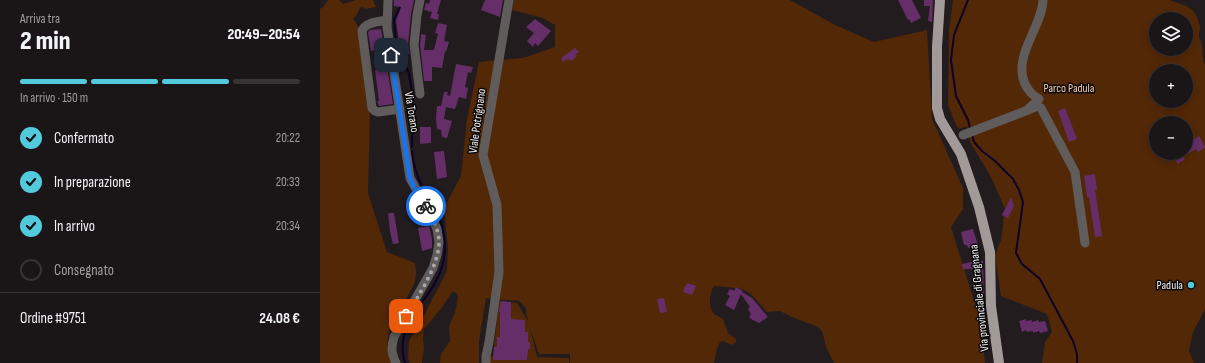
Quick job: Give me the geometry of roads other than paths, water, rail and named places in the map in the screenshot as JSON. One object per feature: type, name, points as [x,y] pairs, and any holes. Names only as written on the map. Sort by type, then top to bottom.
[{"type":"main road","name":"Via provinciale di Gragnana","points":[[940,0],[936,47],[937,108],[940,119],[961,154],[979,206],[990,252],[991,306],[1000,363]]},
{"type":"street","name":"Via Torano","points":[[388,0],[387,27],[410,178],[433,220],[437,229],[439,242],[433,268],[394,336],[391,346],[396,363]]},
{"type":"street","points":[[420,0],[414,45],[420,94]]},
{"type":"street","name":"Viale Potrignano","points":[[486,363],[499,272],[497,205],[483,155],[509,0]]},
{"type":"street","points":[[1026,111],[1039,99],[1032,95],[1024,82],[1023,64],[1026,50],[1040,16],[1043,0]]},
{"type":"street","points":[[387,20],[368,24],[362,31],[372,108],[378,112],[400,109]]},
{"type":"street","points":[[963,135],[1037,106],[1041,108],[1075,172],[1085,243]]},
{"type":"waterway","points":[[404,0],[394,19],[395,35],[409,74],[413,98],[412,147]]},
{"type":"waterway","points":[[968,0],[954,35],[951,60],[956,96],[968,120],[970,129]]},
{"type":"waterway","points":[[972,135],[974,142],[1013,179],[1019,190],[1023,202],[1016,253],[1022,264],[1040,279],[1073,341],[1077,354],[1077,363]]},
{"type":"waterway","points":[[405,363],[402,349],[408,324],[437,279],[442,267],[445,251],[444,235],[440,219],[432,199],[420,182],[414,164],[412,151]]},
{"type":"place","name":"Padula","points":[[1191,285]]},
{"type":"park label","name":"Parco Padula","points":[[1069,88]]}]
